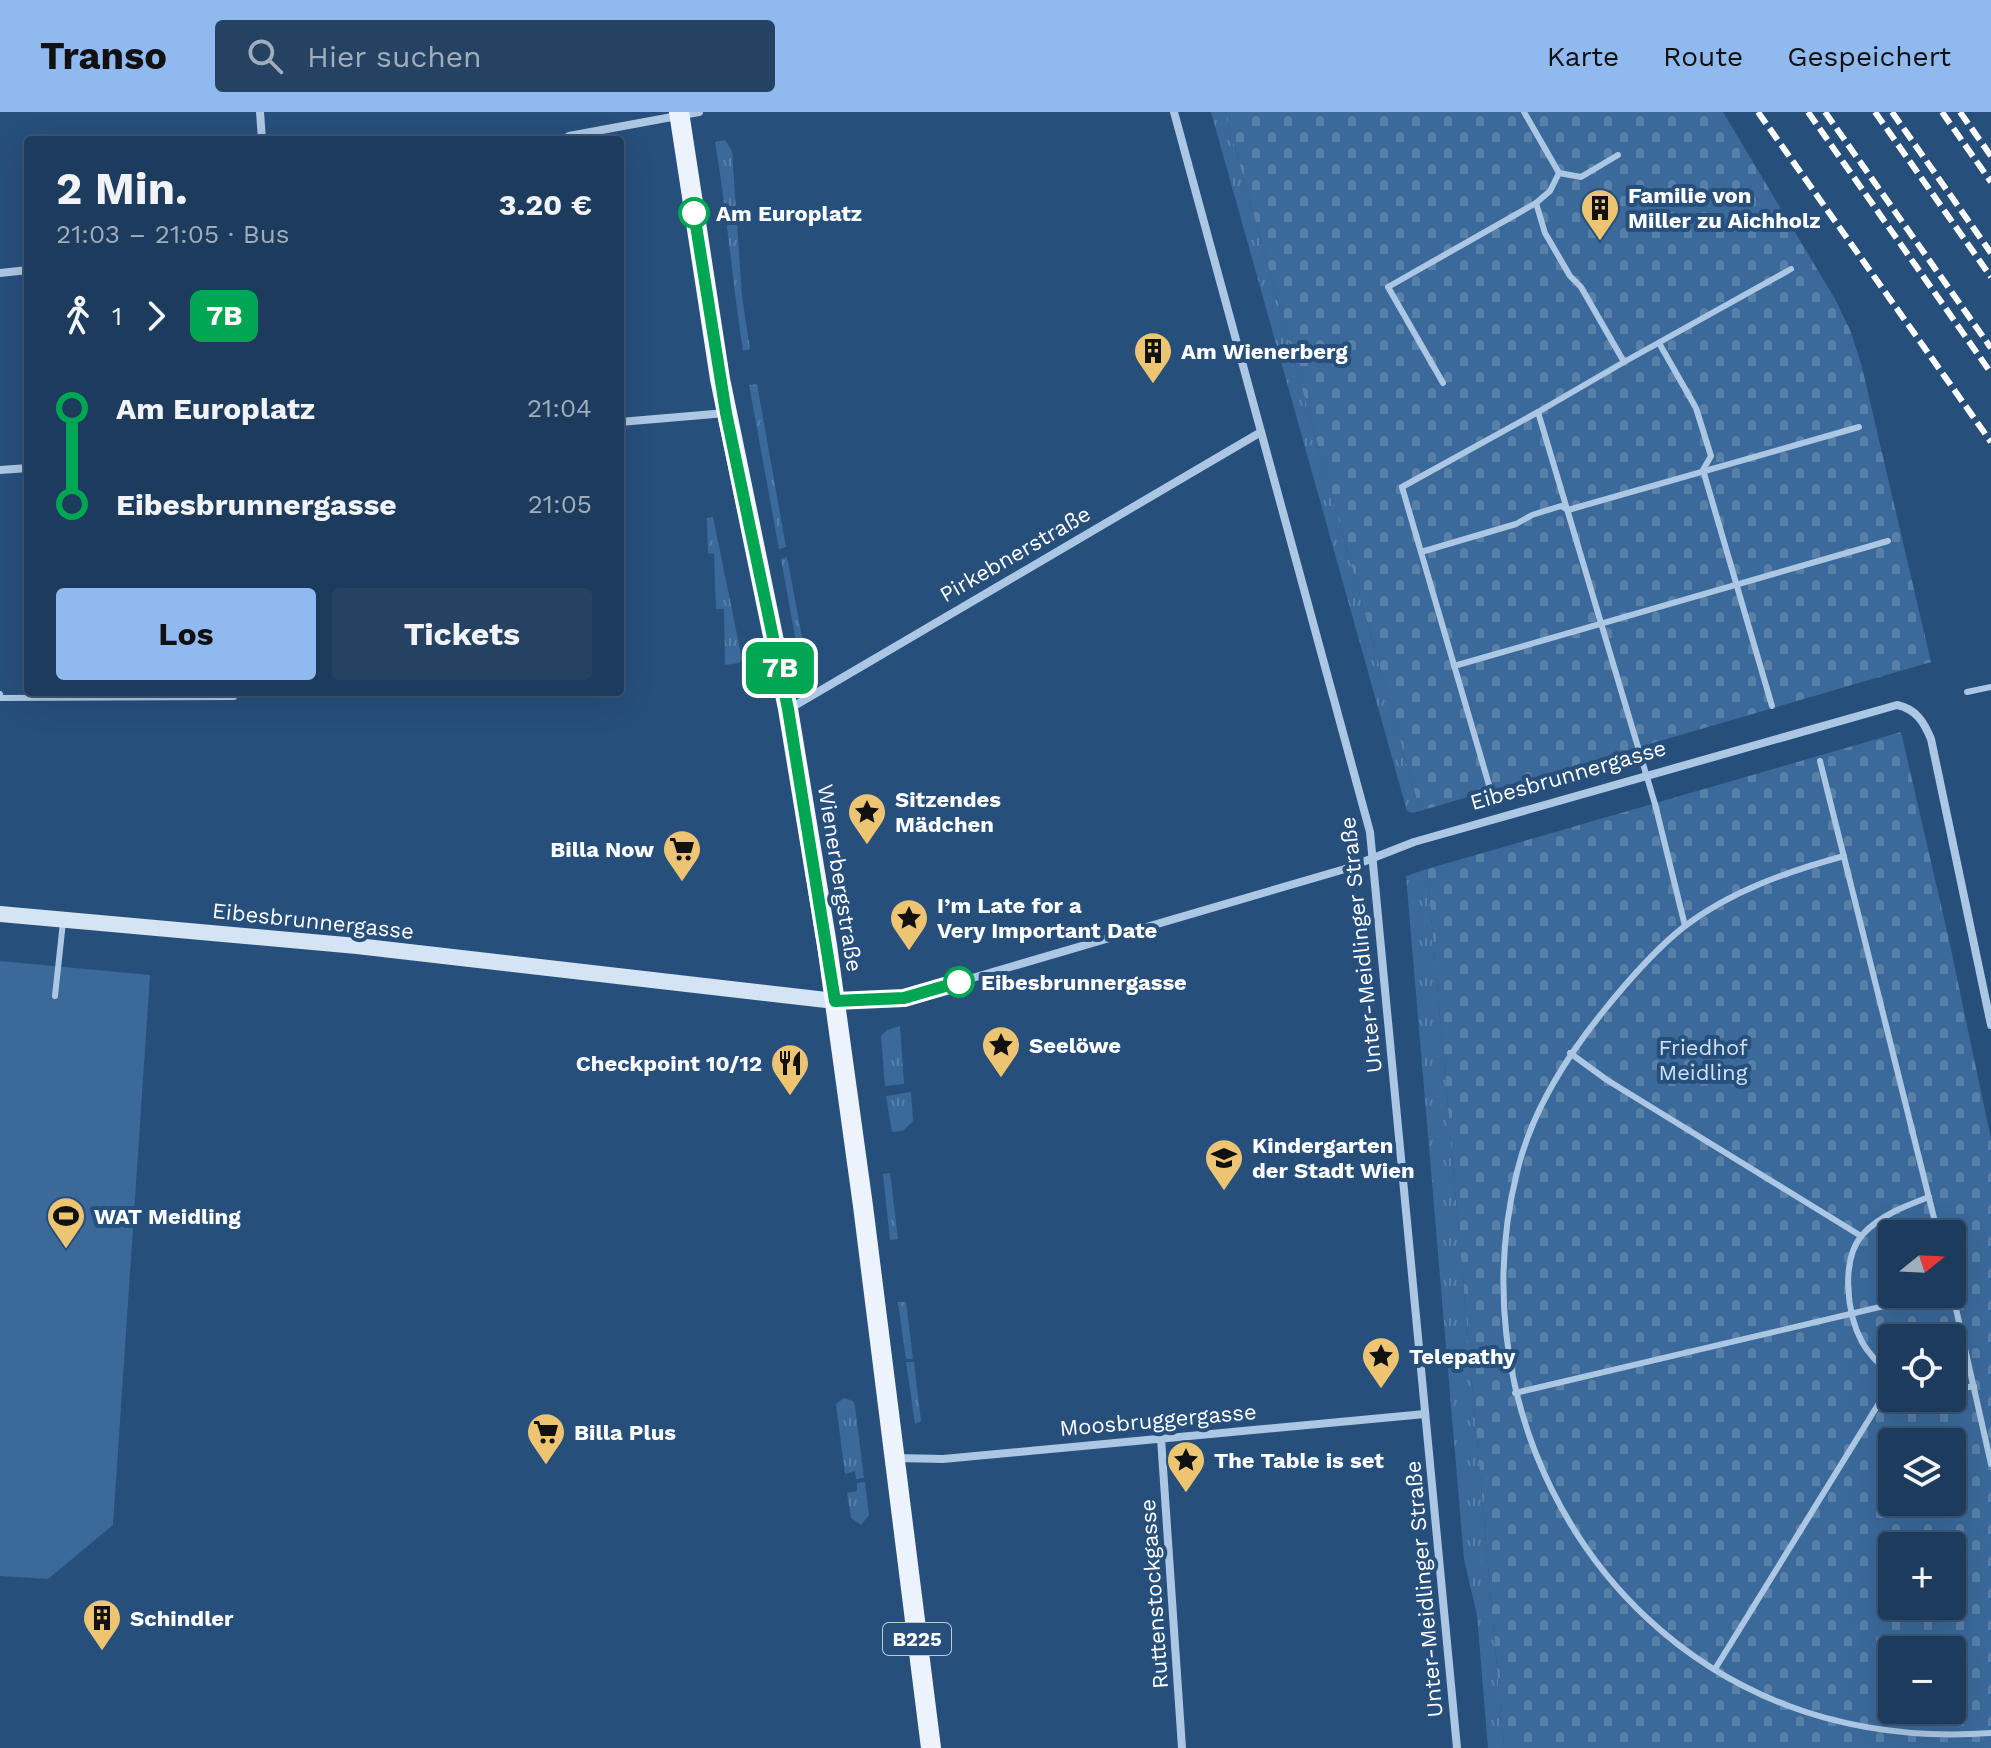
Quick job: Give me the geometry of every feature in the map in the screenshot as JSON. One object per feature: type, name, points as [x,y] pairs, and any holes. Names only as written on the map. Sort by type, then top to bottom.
[{"type":"main road","name":"Wienerbergstraße","points":[[677,113],[726,413],[788,709],[835,1001],[931,1748]]},
{"type":"street","points":[[260,112],[262,136]]},
{"type":"street","points":[[569,136],[677,113],[699,112]]},
{"type":"street","name":"Unter-Meidlinger Straße","points":[[1174,112],[1366,817],[1373,857],[1457,1748]]},
{"type":"street","points":[[0,273],[24,270]]},
{"type":"street","points":[[624,422],[726,413]]},
{"type":"street","name":"Pirkebnerstraße","points":[[788,709],[1261,432]]},
{"type":"street","points":[[0,470],[24,468]]},
{"type":"street","name":"Eibesbrunnergasse","points":[[0,914],[357,946],[835,1001],[904,998],[1345,869],[1414,842],[1890,706],[1905,707],[1919,716],[1931,739],[1991,1025]]},
{"type":"street","name":"Moosbruggergasse","points":[[894,1458],[943,1459],[1425,1414]]},
{"type":"street","name":"Ruttenstockgasse","points":[[1161,1438],[1182,1748]]},
{"type":"lane","points":[[1524,112],[1559,173],[1581,177],[1618,155]]},
{"type":"lane","points":[[1443,383],[1388,287],[1536,203],[1550,191],[1559,173]]},
{"type":"lane","points":[[1536,203],[1545,233],[1570,276],[1589,299],[1624,362]]},
{"type":"lane","points":[[1489,785],[1402,487],[1791,269]]},
{"type":"lane","points":[[1659,343],[1696,408],[1711,456],[1703,470],[1772,706]]},
{"type":"lane","points":[[1538,412],[1647,775],[1685,926]]},
{"type":"lane","points":[[1421,552],[1516,524],[1532,515],[1561,506],[1568,510],[1859,427]]},
{"type":"lane","points":[[1454,666],[1888,541]]},
{"type":"lane","points":[[1967,692],[1991,687]]},
{"type":"lane","points":[[0,694],[1,698],[234,696]]},
{"type":"lane","points":[[1820,761],[1935,1220]]},
{"type":"lane","points":[[1844,856],[1795,870],[1734,897],[1685,926],[1623,986],[1570,1053],[1538,1112],[1517,1170],[1506,1228],[1503,1286],[1505,1337],[1515,1393],[1533,1451],[1558,1502],[1586,1548],[1622,1593],[1666,1635],[1715,1669],[1785,1705],[1841,1722],[1899,1733],[1952,1736],[1991,1733]]},
{"type":"lane","points":[[55,996],[63,919]]},
{"type":"lane","points":[[1570,1053],[1607,1080],[1861,1236]]},
{"type":"lane","points":[[1878,1360],[1862,1342],[1852,1313],[1848,1284],[1852,1257],[1861,1236],[1877,1222],[1904,1206],[1929,1197]]},
{"type":"lane","points":[[1515,1393],[1878,1307]]},
{"type":"lane","points":[[1956,1308],[1991,1464]]},
{"type":"lane","points":[[1966,1387],[1974,1386]]},
{"type":"lane","points":[[1715,1669],[1878,1405]]},
{"type":"green space","points":[[1211,112],[1225,112],[1420,811],[1407,811]]},
{"type":"green space","points":[[1225,112],[1723,112],[1835,299],[1850,330],[1861,363],[1931,662],[1420,811]]},
{"type":"green space","points":[[725,140],[732,151],[742,296],[750,349],[743,351],[715,142]]},
{"type":"green space","points":[[757,384],[786,547],[779,549],[749,385]]},
{"type":"green space","points":[[713,517],[742,659],[739,663],[725,665],[724,609],[716,609],[714,554],[708,553],[707,518]]},
{"type":"green space","points":[[787,557],[806,658],[806,662],[800,664],[781,559]]},
{"type":"green space","name":"Friedhof Meidling","points":[[1901,732],[1991,1139],[1991,1748],[1504,1748],[1427,869]]},
{"type":"green space","points":[[1427,869],[1504,1748],[1488,1748],[1477,1615],[1464,1559],[1406,876]]},
{"type":"green space","name":"WAT Meidling","points":[[0,961],[150,975],[113,1525],[48,1579],[0,1576]]},
{"type":"green space","points":[[900,1026],[904,1084],[885,1086],[881,1036],[887,1030]]},
{"type":"green space","points":[[911,1092],[913,1121],[903,1131],[892,1132],[886,1096]]},
{"type":"green space","points":[[890,1173],[898,1239],[890,1240],[883,1174]]},
{"type":"green space","points":[[898,1302],[906,1302],[913,1359],[906,1359]]},
{"type":"green space","points":[[906,1362],[914,1362],[921,1421],[915,1424]]},
{"type":"green space","points":[[844,1398],[853,1401],[855,1406],[864,1478],[856,1479],[855,1471],[845,1474],[836,1404]]},
{"type":"green space","points":[[865,1482],[869,1515],[861,1525],[851,1518],[847,1493],[857,1491],[857,1483]]},
{"type":"railway","points":[[1758,112],[1991,442]]},
{"type":"railway","points":[[1808,112],[1991,373]]},
{"type":"railway","points":[[1825,112],[1991,348]]},
{"type":"railway","points":[[1875,112],[1991,277]]},
{"type":"railway","points":[[1892,112],[1991,253]]},
{"type":"railway","points":[[1942,112],[1991,182]]},
{"type":"railway","points":[[1960,112],[1991,156]]},
{"type":"bus line","name":"7B","points":[[694,213],[726,413],[788,709],[835,1001],[904,998],[959,982]]},
{"type":"place","name":"Am Europlatz","points":[[694,213]]},
{"type":"place","name":"Familie von Miller zu Aichholz","points":[[1600,242]]},
{"type":"place","name":"Am Wienerberg","points":[[1153,385]]},
{"type":"place","name":"Sitzendes Mädchen","points":[[867,846]]},
{"type":"place","name":"Billa Now","points":[[682,883]]},
{"type":"place","name":"I’m Late for a Very Important Date","points":[[909,952]]},
{"type":"place","name":"Eibesbrunnergasse","points":[[959,982]]},
{"type":"place","name":"Seelöwe","points":[[1001,1079]]},
{"type":"place","name":"Checkpoint 10/12","points":[[790,1097]]},
{"type":"place","name":"Kindergarten der Stadt Wien","points":[[1224,1192]]},
{"type":"place","name":"WAT Meidling","points":[[66,1250]]},
{"type":"place","name":"Telepathy","points":[[1381,1390]]},
{"type":"place","name":"Billa Plus","points":[[546,1466]]},
{"type":"place","name":"The Table is set","points":[[1186,1494]]},
{"type":"place","name":"Schindler","points":[[102,1652]]}]
